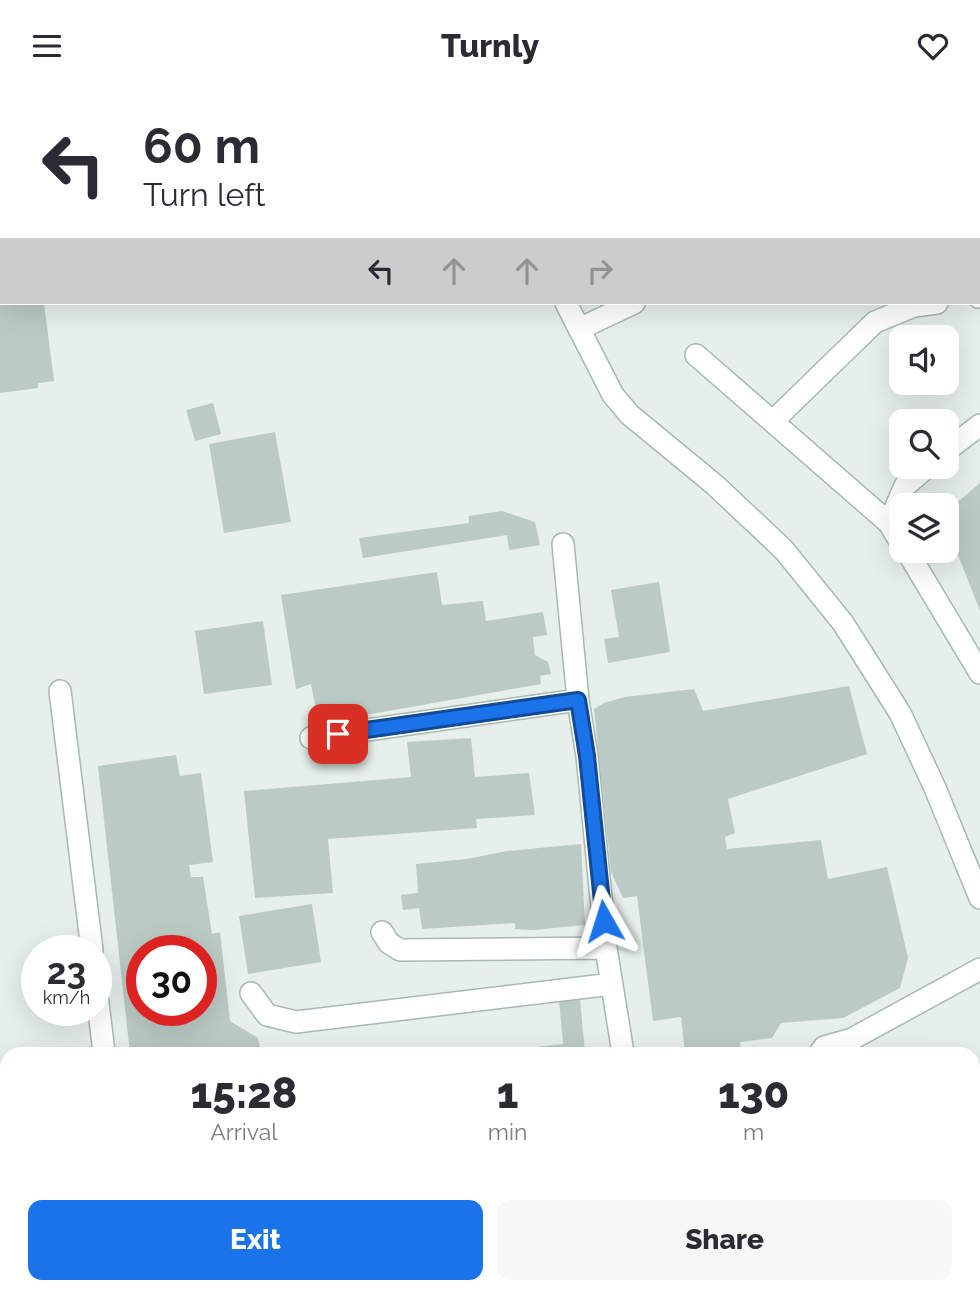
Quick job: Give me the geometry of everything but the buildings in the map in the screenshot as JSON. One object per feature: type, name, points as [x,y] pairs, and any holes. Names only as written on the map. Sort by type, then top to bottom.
[{"type":"street","points":[[567,305],[613,395],[630,415],[715,485],[784,550],[843,623],[900,713],[935,788],[980,898]]},
{"type":"street","points":[[579,329],[630,305]]},
{"type":"street","points":[[773,421],[875,322],[922,305]]},
{"type":"street","points":[[696,355],[889,523]]},
{"type":"street","points":[[959,441],[980,425]]},
{"type":"street","points":[[902,493],[913,479]]},
{"type":"street","points":[[563,544],[606,948],[622,1047]]},
{"type":"street","points":[[913,563],[980,673]]},
{"type":"street","points":[[60,691],[90,935]]},
{"type":"street","points":[[311,738],[578,700]]},
{"type":"street","points":[[382,932],[389,943],[400,950],[606,948]]},
{"type":"street","points":[[824,1047],[852,1039],[980,969]]},
{"type":"street","points":[[251,993],[268,1015],[296,1022],[612,984]]},
{"type":"street","points":[[101,1026],[103,1047]]},
{"type":"route","points":[[338,734],[578,700],[587,756],[604,921]]}]
